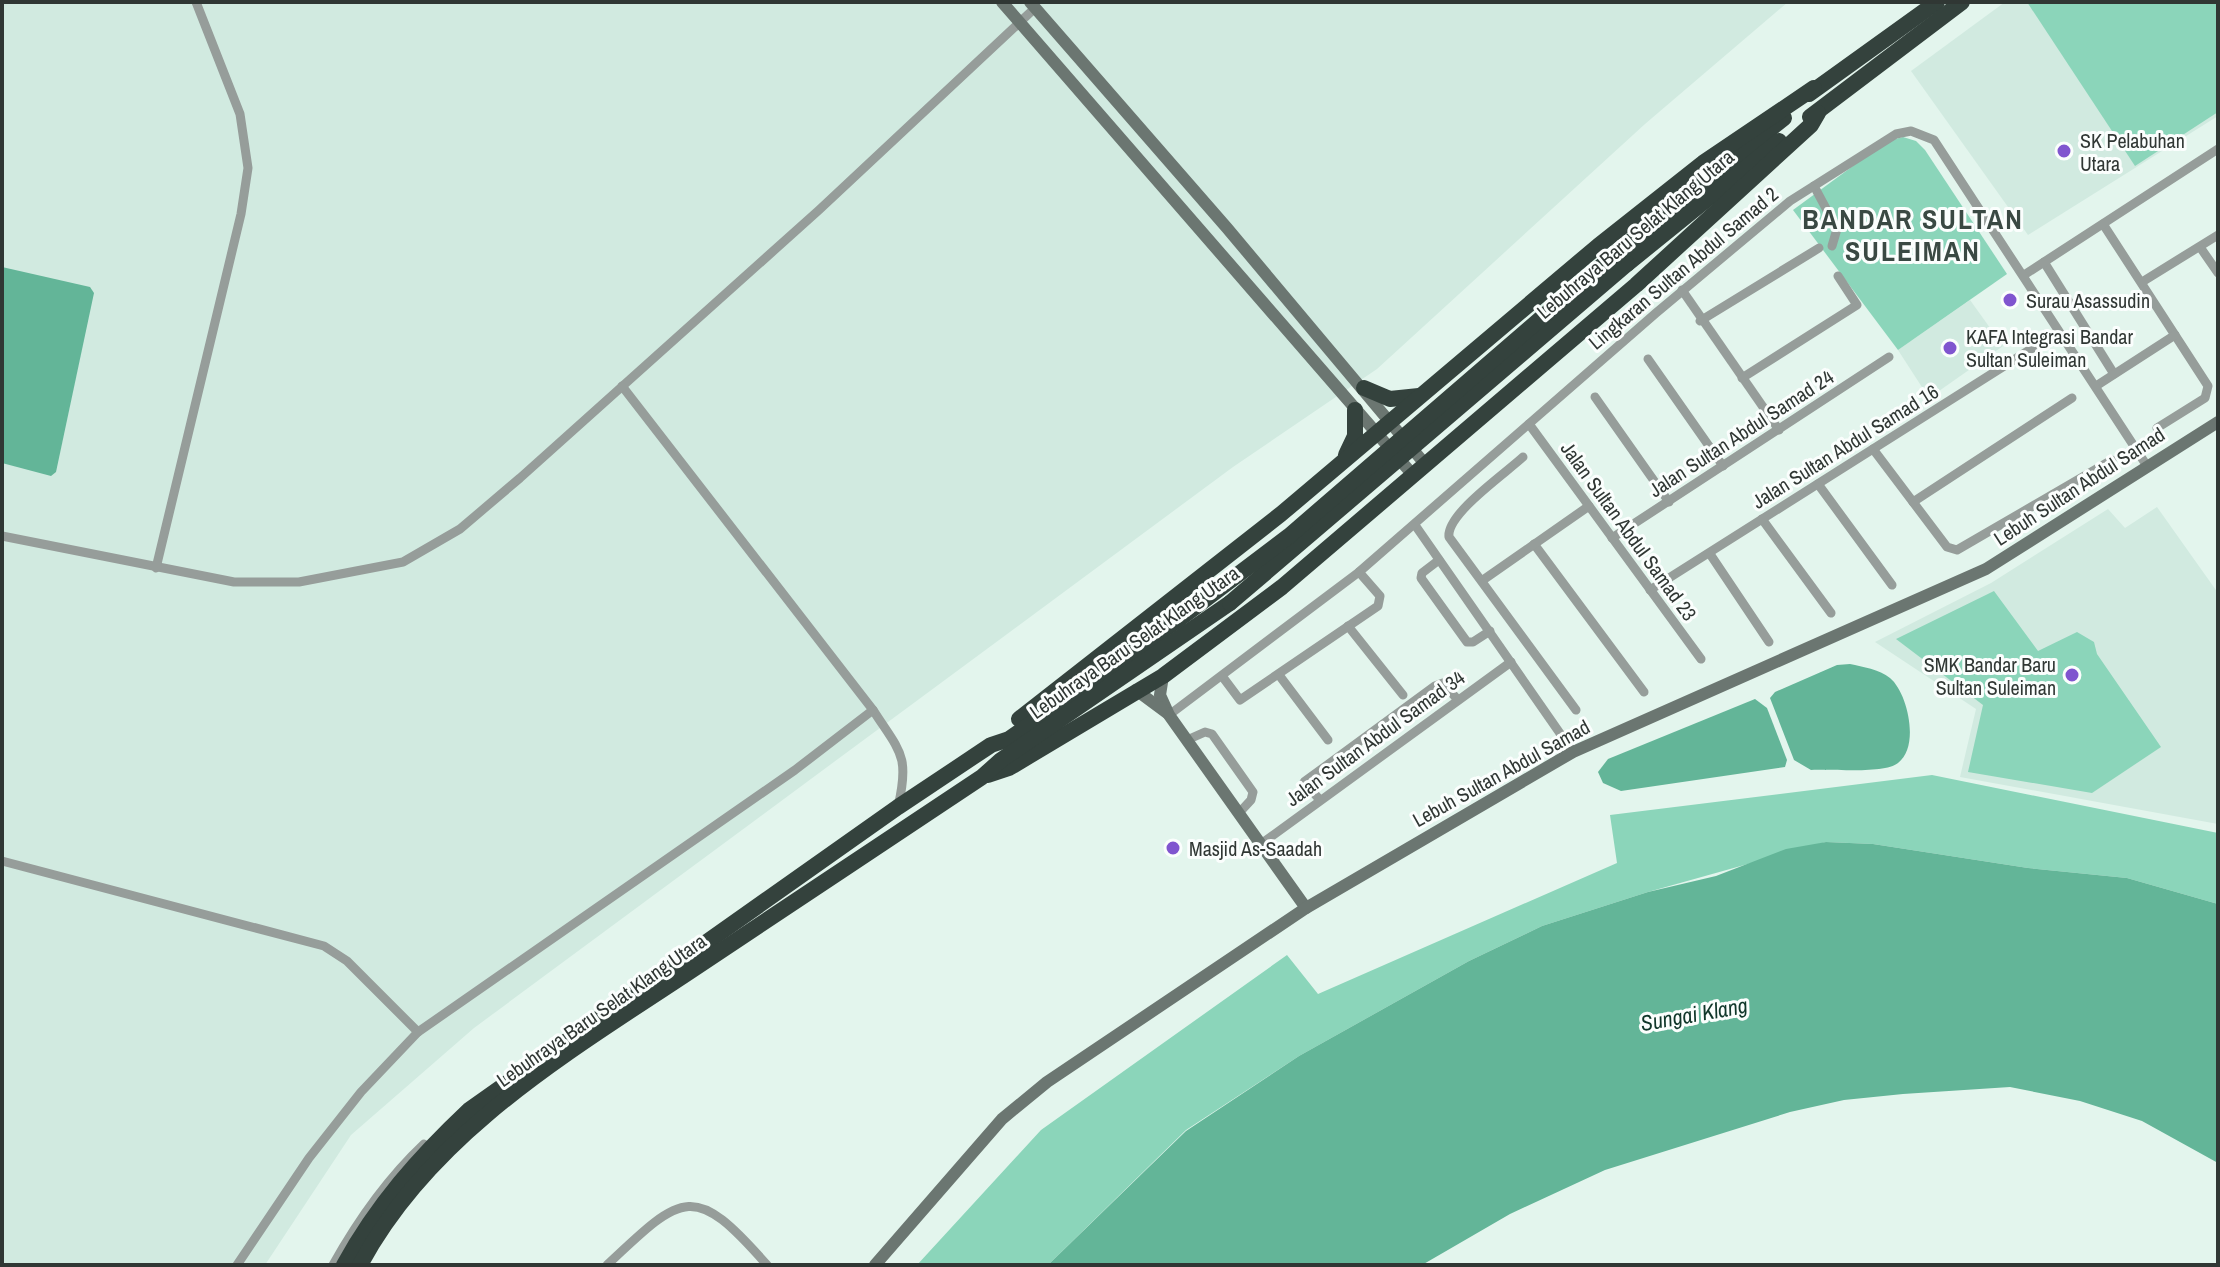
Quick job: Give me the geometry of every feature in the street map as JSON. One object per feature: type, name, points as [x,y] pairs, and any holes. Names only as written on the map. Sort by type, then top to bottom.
[{"type":"highway","name":"Lebuhraya Baru Selat Klang Utara","points":[[360,1265],[397,1207],[457,1139],[481,1119],[583,1042],[982,777],[1001,760],[1230,603],[1799,106],[1814,88],[1937,2]]},
{"type":"highway","name":"Lebuhraya Baru Selat Klang Utara","points":[[344,1265],[382,1202],[419,1158],[469,1110],[898,807],[991,745],[1009,739],[1178,620],[1289,536],[1623,257],[1962,2]]},
{"type":"highway","points":[[991,745],[1376,435],[1419,396],[1703,163],[1814,88]]},
{"type":"highway","points":[[982,777],[1009,768],[1163,676],[1282,587],[1636,285],[1811,125],[1818,113]]},
{"type":"highway","points":[[1364,388],[1390,399],[1419,396]]},
{"type":"highway","points":[[1341,463],[1355,436],[1355,410]]},
{"type":"street","points":[[156,568],[241,214],[248,168],[240,114],[196,2]]},
{"type":"street","points":[[1002,2],[1376,435],[1419,470]]},
{"type":"street","points":[[2,536],[234,582],[299,582],[403,562],[460,529],[622,386],[1020,23],[1032,5],[1364,388],[1391,421],[1419,470]]},
{"type":"street","name":"Lingkaran Sultan Abdul Samad 2","points":[[1169,715],[1359,572],[1682,290],[1814,186],[1881,141],[1911,131],[1923,133],[1934,140],[2147,466]]},
{"type":"street","points":[[1139,160],[1155,146]]},
{"type":"street","points":[[2024,275],[2218,149]]},
{"type":"street","points":[[1814,186],[1837,229],[1832,246]]},
{"type":"street","points":[[2103,224],[2208,386],[2205,398],[2157,428]]},
{"type":"street","points":[[2142,282],[2218,235]]},
{"type":"street","points":[[2200,247],[2218,273]]},
{"type":"street","points":[[1700,321],[1819,248]]},
{"type":"street","points":[[2044,262],[2114,374]]},
{"type":"street","points":[[1742,378],[1857,305],[1838,276]]},
{"type":"street","points":[[1682,290],[1700,321],[1779,430]]},
{"type":"street","name":"Jalan Sultan Abdul Samad 16","points":[[1650,590],[2058,332]]},
{"type":"street","points":[[2096,386],[2175,335]]},
{"type":"street","name":"Jalan Sultan Abdul Samad 24","points":[[1612,538],[1889,357]]},
{"type":"street","points":[[1648,359],[1723,466]]},
{"type":"street","points":[[622,386],[873,710],[906,767],[898,807]]},
{"type":"street","points":[[1595,397],[1669,502]]},
{"type":"street","points":[[1913,502],[2072,398]]},
{"type":"street","name":"Lebuh Sultan Abdul Samad","points":[[875,1265],[1002,1119],[1047,1082],[1306,908],[1573,752],[1986,569],[2218,422]]},
{"type":"street","name":"Jalan Sultan Abdul Samad 23","points":[[1529,424],[1701,659]]},
{"type":"street","points":[[1873,449],[1952,550],[1957,550],[2112,460]]},
{"type":"street","points":[[1523,457],[1449,526],[1449,537],[1576,710]]},
{"type":"street","points":[[1818,484],[1892,585]]},
{"type":"street","points":[[1483,580],[1589,506]]},
{"type":"street","points":[[1762,519],[1831,613]]},
{"type":"street","points":[[1415,525],[1573,752]]},
{"type":"street","points":[[1534,544],[1644,692]]},
{"type":"street","points":[[1710,554],[1769,642]]},
{"type":"street","points":[[1439,560],[1421,576],[1430,591],[1467,642],[1473,642],[1490,631]]},
{"type":"street","points":[[1222,676],[1240,700],[1378,606],[1380,596],[1359,572]]},
{"type":"street","points":[[1348,626],[1403,695]]},
{"type":"street","name":"Jalan Sultan Abdul Samad 34","points":[[1261,844],[1511,662]]},
{"type":"street","points":[[1279,675],[1328,740]]},
{"type":"street","points":[[1163,676],[1160,695],[1169,715],[1306,908]]},
{"type":"street","points":[[1320,800],[1304,782],[1338,754],[1443,683],[1458,700]]},
{"type":"street","points":[[1136,690],[1169,715]]},
{"type":"street","points":[[237,1265],[309,1158],[361,1092],[418,1032],[795,770],[873,710]]},
{"type":"street","points":[[1187,740],[1205,732],[1212,734],[1245,780],[1254,796],[1239,813]]},
{"type":"street","points":[[2,861],[324,946],[347,961],[418,1032]]},
{"type":"street","points":[[333,1265],[352,1231],[392,1176],[423,1145],[469,1110]]},
{"type":"street","points":[[607,1265],[652,1222],[673,1209],[692,1206],[713,1210],[729,1222],[767,1265]]},
{"type":"shaded area","points":[[2,2],[1788,2],[1645,124],[1377,369],[1233,467],[474,1028],[351,1135],[265,1265],[2,1265]]},
{"type":"shaded area","name":"SK Pelabuhan Utara","points":[[2005,2],[2218,2],[2218,116],[2028,235],[1911,71]]},
{"type":"shaded area","points":[[2027,2],[2218,2],[2218,112],[2135,166]]},
{"type":"shaded area","points":[[1903,137],[1916,141],[1925,150],[2007,274],[1898,350],[1793,210],[1887,141]]},
{"type":"shaded area","name":"KAFA Integrasi Bandar Sultan Suleiman","points":[[1970,300],[2003,346],[1929,398],[1898,350]]},
{"type":"shaded area","name":"SMK Bandar Baru Sultan Suleiman","points":[[2157,507],[2218,593],[2218,824],[1960,777],[1976,709],[1875,642],[1991,583],[2108,509],[2125,528]]},
{"type":"shaded area","points":[[1994,591],[2038,651],[2077,632],[2094,642],[2097,654],[2161,747],[2092,793],[1968,772],[1983,705],[1896,639]]},
{"type":"shaded area","points":[[1932,775],[2218,833],[2218,904],[2127,878],[2028,868],[1873,844],[1826,842],[1648,892],[1542,926],[1469,961],[1299,1056],[1186,1130],[1048,1265],[917,1265],[1041,1130],[1287,955],[1318,994],[1617,863],[1610,815]]},
{"type":"water","points":[[2,267],[90,287],[94,293],[56,472],[51,476],[2,463]]},
{"type":"water","points":[[1850,664],[1881,672],[1896,685],[1909,720],[1909,745],[1898,763],[1882,769],[1811,770],[1794,760],[1770,698],[1775,692],[1837,665]]},
{"type":"water","points":[[1755,699],[1767,708],[1787,760],[1785,767],[1621,791],[1603,783],[1598,772],[1608,759]]},
{"type":"water","name":"Sungai Klang","points":[[1826,842],[1873,844],[2028,868],[2127,878],[2218,904],[2218,1163],[2142,1121],[2080,1101],[2010,1087],[1903,1094],[1844,1100],[1790,1112],[1605,1170],[1510,1214],[1422,1265],[1048,1265],[1186,1131],[1299,1056],[1469,961],[1542,926],[1648,892],[1716,876],[1786,849]]},
{"type":"place","name":"SK Pelabuhan Utara","points":[[2064,151]]},
{"type":"place","name":"Surau Asassudin","points":[[2010,300]]},
{"type":"place","name":"KAFA Integrasi Bandar Sultan Suleiman","points":[[1950,348]]},
{"type":"place","name":"SMK Bandar Baru Sultan Suleiman","points":[[2072,675]]},
{"type":"place","name":"Masjid As-Saadah","points":[[1173,848]]},
{"type":"district","name":"BANDAR SULTAN SULEIMAN","points":[[1913,235]]}]
